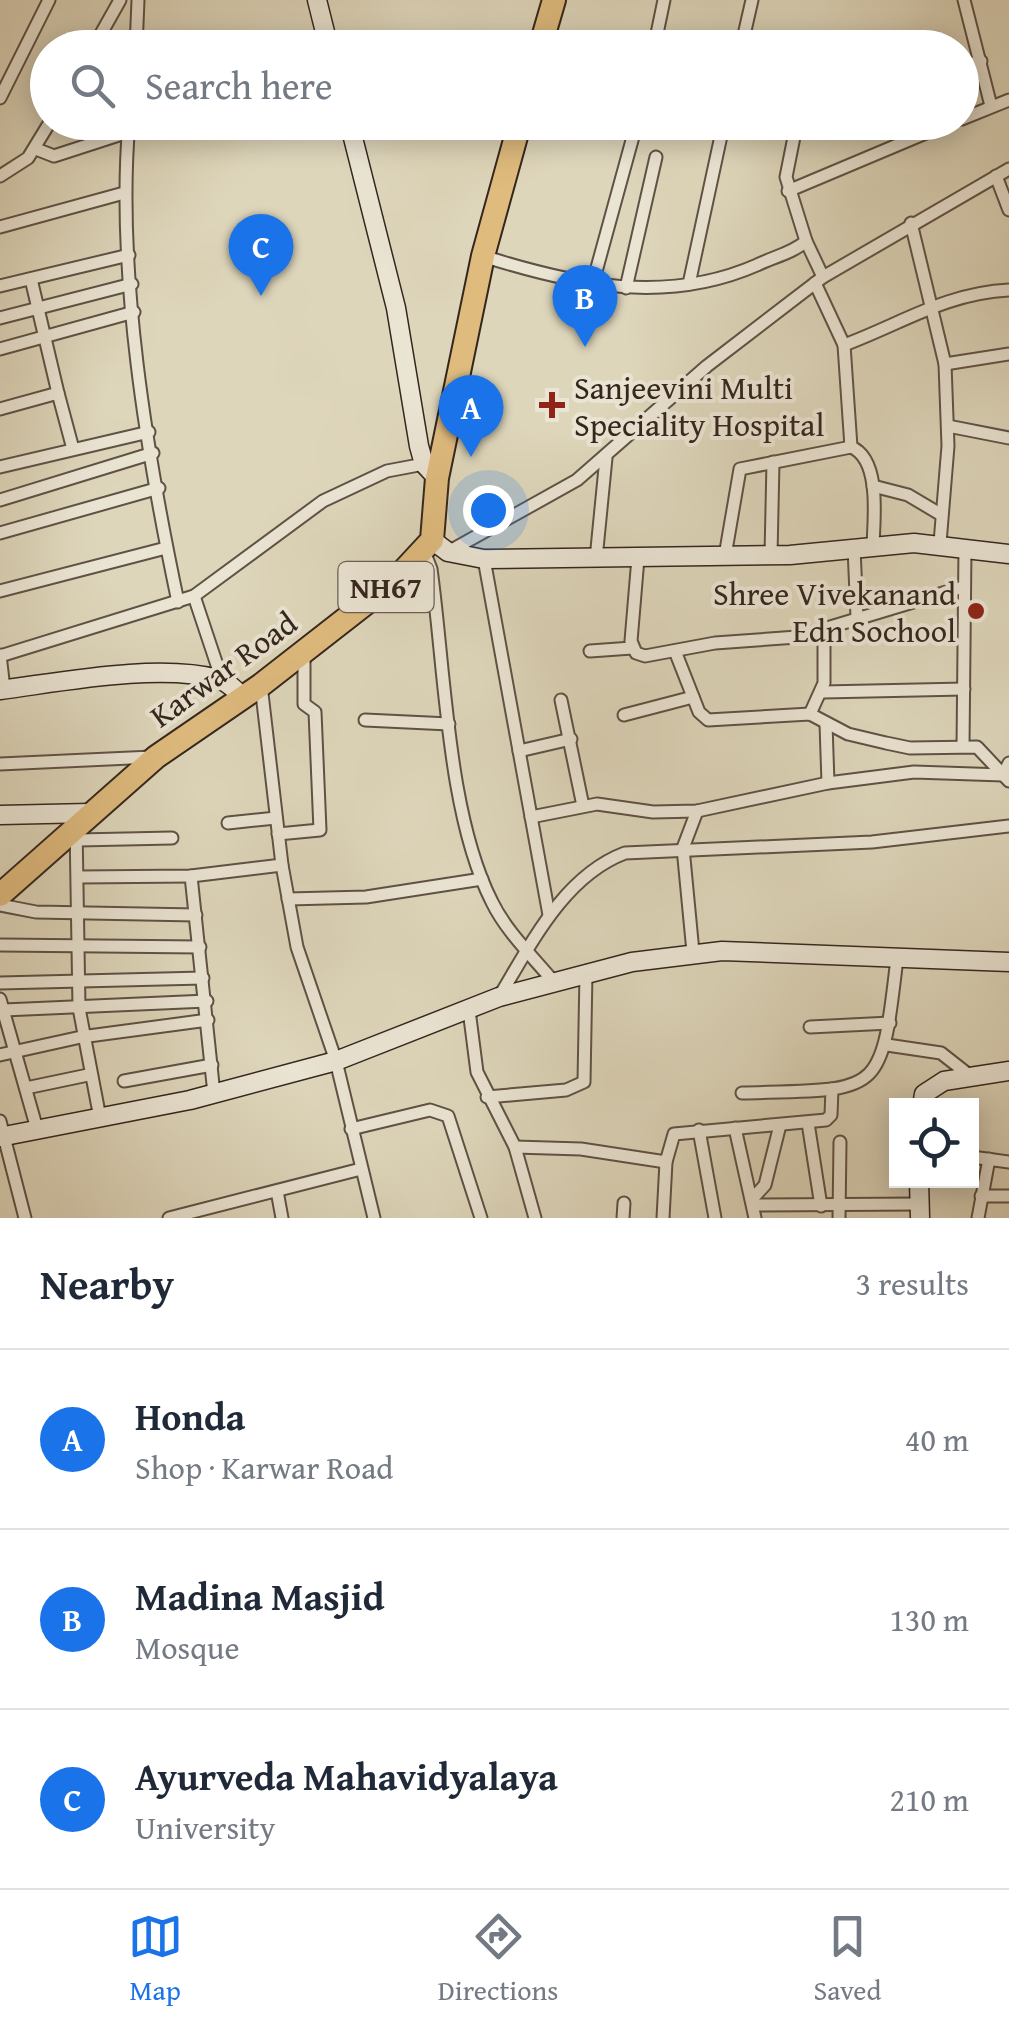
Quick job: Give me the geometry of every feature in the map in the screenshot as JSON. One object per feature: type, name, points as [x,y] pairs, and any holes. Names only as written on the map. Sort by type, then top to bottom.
[{"type":"highway","points":[[545,30],[554,0]]},
{"type":"highway","name":"NH67","points":[[435,547],[430,471],[515,140]]},
{"type":"highway","name":"Karwar Road","points":[[0,895],[156,757],[304,652],[435,547]]},
{"type":"street","points":[[103,30],[120,0]]},
{"type":"street","points":[[137,30],[138,0]]},
{"type":"street","points":[[317,0],[325,30]]},
{"type":"street","points":[[658,30],[664,0]]},
{"type":"street","points":[[745,30],[752,0]]},
{"type":"street","points":[[964,0],[972,30]]},
{"type":"street","points":[[31,30],[44,2]]},
{"type":"street","points":[[0,98],[30,33]]},
{"type":"street","points":[[979,55],[991,106]]},
{"type":"street","points":[[979,111],[1009,100]]},
{"type":"street","points":[[0,176],[36,149],[41,140]]},
{"type":"street","points":[[36,149],[61,154],[96,140]]},
{"type":"street","points":[[128,140],[124,193],[134,312],[166,548],[178,602]]},
{"type":"street","points":[[354,140],[396,308],[430,471],[387,472],[323,500],[194,596],[0,656],[2,689],[148,675],[222,680],[252,691],[297,947],[336,1061],[374,1218]]},
{"type":"street","points":[[592,286],[632,140]]},
{"type":"street","points":[[690,284],[720,140]]},
{"type":"street","points":[[793,140],[787,166],[788,191],[844,345],[850,447]]},
{"type":"street","points":[[788,191],[909,140]]},
{"type":"street","points":[[626,288],[656,157]]},
{"type":"street","points":[[435,547],[562,489],[606,458],[707,366],[819,280],[910,223],[1009,169]]},
{"type":"street","points":[[996,176],[1009,210]]},
{"type":"street","points":[[0,227],[124,193]]},
{"type":"street","points":[[910,223],[945,364],[948,426],[940,543]]},
{"type":"street","points":[[483,256],[592,286],[626,288],[690,284],[740,273],[806,241]]},
{"type":"street","points":[[0,286],[130,254]]},
{"type":"street","points":[[32,278],[73,449]]},
{"type":"street","points":[[0,318],[132,284]]},
{"type":"street","points":[[844,345],[933,304],[974,292],[1009,290]]},
{"type":"street","points":[[0,349],[134,312]]},
{"type":"street","points":[[945,364],[1009,354]]},
{"type":"street","points":[[0,409],[58,393]]},
{"type":"street","points":[[948,426],[1009,438]]},
{"type":"street","points":[[0,467],[149,432]]},
{"type":"street","points":[[725,556],[736,474],[746,467],[850,447],[864,457],[872,486],[874,545]]},
{"type":"street","points":[[0,500],[152,453]]},
{"type":"street","points":[[596,559],[606,458]]},
{"type":"street","points":[[770,555],[773,462]]},
{"type":"street","points":[[872,486],[908,494],[940,514]]},
{"type":"street","points":[[0,533],[159,488]]},
{"type":"street","points":[[435,547],[484,559],[770,555],[940,543],[1009,554]]},
{"type":"street","points":[[435,547],[433,579],[449,724],[482,879],[502,919],[553,981]]},
{"type":"street","points":[[0,592],[166,548]]},
{"type":"street","points":[[854,548],[857,617]]},
{"type":"street","points":[[963,746],[965,548]]},
{"type":"street","points":[[632,648],[638,558]]},
{"type":"street","points":[[484,559],[549,915]]},
{"type":"street","points":[[590,651],[632,648],[645,656],[715,643],[797,637],[963,587]]},
{"type":"street","points":[[194,596],[222,680]]},
{"type":"street","points":[[810,714],[823,692],[824,630]]},
{"type":"street","points":[[278,834],[320,830],[315,712],[304,704],[304,652]]},
{"type":"street","points":[[675,652],[702,716],[716,721],[810,714],[848,734],[910,748],[963,746],[988,754],[1006,778]]},
{"type":"street","points":[[823,692],[964,689]]},
{"type":"street","points":[[624,715],[693,697]]},
{"type":"street","points":[[562,700],[583,806]]},
{"type":"street","points":[[366,720],[449,724]]},
{"type":"street","points":[[826,724],[828,783]]},
{"type":"street","points":[[519,752],[571,739]]},
{"type":"street","points":[[0,764],[156,757]]},
{"type":"street","points":[[1006,778],[1009,763]]},
{"type":"street","points":[[531,817],[583,806],[697,811],[828,783],[914,772],[1006,778]]},
{"type":"street","points":[[693,952],[684,848],[697,811]]},
{"type":"street","points":[[0,815],[172,838]]},
{"type":"street","points":[[228,824],[276,818]]},
{"type":"street","points":[[81,826],[77,913],[79,1008],[88,1075],[100,1118]]},
{"type":"street","points":[[498,997],[549,915],[608,859],[625,853],[872,842],[1009,826]]},
{"type":"street","points":[[78,877],[191,876],[282,865]]},
{"type":"street","points":[[191,876],[214,1094]]},
{"type":"street","points":[[288,899],[366,897],[482,879]]},
{"type":"street","points":[[0,905],[15,911],[196,914]]},
{"type":"street","points":[[0,945],[200,947]]},
{"type":"street","points":[[25,1218],[2,1132],[100,1118],[214,1094],[336,1061],[498,997],[553,981],[693,952],[1009,962]]},
{"type":"street","points":[[742,1092],[832,1088],[869,1077],[887,1044],[897,958]]},
{"type":"street","points":[[487,1097],[566,1090],[584,1082],[586,973]]},
{"type":"street","points":[[0,983],[203,978]]},
{"type":"street","points":[[37,1129],[2,1004],[79,1008],[207,1001]]},
{"type":"street","points":[[469,1010],[477,1072],[514,1147],[535,1218]]},
{"type":"street","points":[[0,1055],[81,1037],[208,1020]]},
{"type":"street","points":[[810,1027],[890,1023]]},
{"type":"street","points":[[887,1044],[941,1053],[969,1075]]},
{"type":"street","points":[[124,1082],[212,1065]]},
{"type":"street","points":[[926,1098],[932,1087],[969,1075],[1009,1071]]},
{"type":"street","points":[[26,1088],[88,1075]]},
{"type":"street","points":[[663,1218],[666,1162],[674,1134],[829,1118],[832,1088]]},
{"type":"street","points":[[352,1129],[430,1110],[448,1116],[481,1218]]},
{"type":"street","points":[[808,1123],[815,1210]]},
{"type":"street","points":[[755,1207],[765,1185],[780,1125]]},
{"type":"street","points":[[734,1128],[755,1207]]},
{"type":"street","points":[[700,1130],[715,1218]]},
{"type":"street","points":[[839,1212],[840,1142]]},
{"type":"street","points":[[514,1147],[581,1149],[666,1162]]},
{"type":"street","points":[[979,1158],[1009,1162]]},
{"type":"street","points":[[978,1218],[989,1159]]},
{"type":"street","points":[[169,1218],[361,1169]]},
{"type":"street","points":[[277,1192],[282,1218]]},
{"type":"street","points":[[981,1196],[1009,1196]]},
{"type":"street","points":[[623,1218],[624,1202]]},
{"type":"street","points":[[755,1207],[920,1211]]},
{"type":"place","name":"Ayurveda Mahavidyalaya","points":[[261,296]]},
{"type":"place","name":"Madina Masjid","points":[[585,347]]},
{"type":"place","name":"Sanjeevini Multi Speciality Hospital","points":[[552,405]]},
{"type":"place","name":"Honda","points":[[471,457]]},
{"type":"place","name":"Shree Vivekanand Edn Sochool","points":[[976,611]]}]
